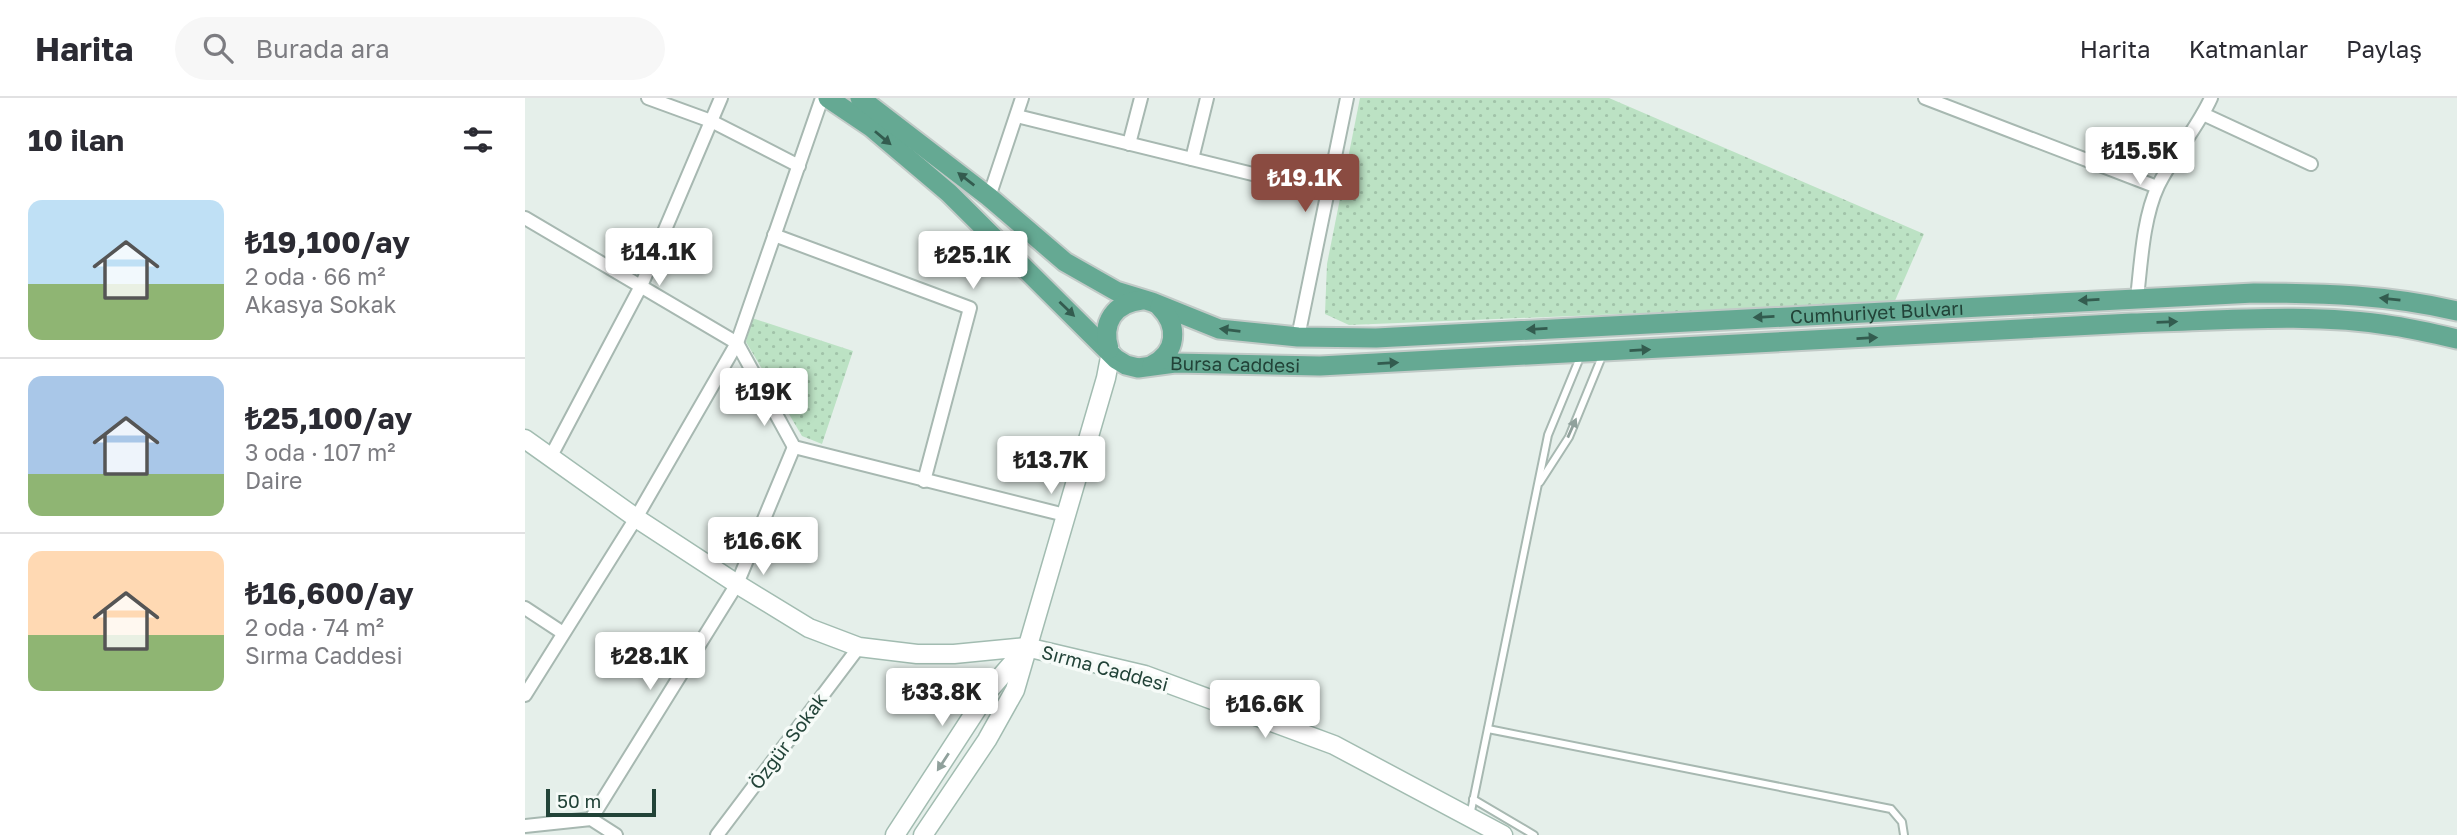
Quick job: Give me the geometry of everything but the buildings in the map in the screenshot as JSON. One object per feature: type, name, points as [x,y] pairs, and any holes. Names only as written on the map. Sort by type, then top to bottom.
[{"type":"main road","name":"Bursa Caddesi","points":[[828,98],[870,127],[949,193],[1126,365],[1137,368],[1175,363],[1320,366]]},
{"type":"main road","name":"Bursa Caddesi","points":[[860,98],[989,197],[1065,262],[1116,291],[1219,329],[1298,337]]},
{"type":"main road","name":"Cumhuriyet Bulvarı","points":[[1298,337],[1376,338],[2254,293],[2326,293],[2397,299],[2457,310]]},
{"type":"main road","name":"Bursa Caddesi","points":[[1149,367],[1160,361],[1172,344],[1174,334],[1172,323],[1151,303]]},
{"type":"main road","points":[[1110,351],[1106,330],[1114,311],[1122,304],[1151,303]]},
{"type":"main road","name":"Cumhuriyet Bulvarı","points":[[1320,366],[2131,323],[2296,319],[2394,326],[2457,339]]},
{"type":"street","points":[[648,98],[711,121],[799,166]]},
{"type":"street","points":[[551,456],[642,286],[721,98]]},
{"type":"street","points":[[525,695],[636,518],[737,343],[822,98]]},
{"type":"street","points":[[989,197],[1022,98]]},
{"type":"street","points":[[1129,144],[1141,98]]},
{"type":"street","points":[[1192,159],[1207,98]]},
{"type":"street","points":[[1298,337],[1347,98]]},
{"type":"street","points":[[1925,98],[2157,187]]},
{"type":"street","points":[[2137,298],[2146,230],[2157,187],[2211,98]]},
{"type":"street","points":[[2203,114],[2311,164]]},
{"type":"street","points":[[1017,116],[1327,192]]},
{"type":"street","points":[[525,218],[737,343],[794,447],[1065,515]]},
{"type":"street","points":[[774,235],[971,308],[924,481]]},
{"type":"street","points":[[923,835],[987,740],[1015,690],[1106,378],[1110,351]]},
{"type":"street","name":"Sırma Caddesi","points":[[525,439],[636,518],[809,628],[859,647],[916,654],[1026,648],[1145,675],[1334,745],[1471,807],[1503,835]]},
{"type":"street","points":[[591,819],[737,584],[794,447]]},
{"type":"street","points":[[525,608],[563,633]]},
{"type":"street","name":"Özgür Sokak","points":[[717,835],[859,647]]},
{"type":"street","points":[[895,835],[991,689],[1026,648]]},
{"type":"street","points":[[525,826],[591,819],[616,835]]},
{"type":"lane","points":[[1537,486],[1569,437],[1604,352]]},
{"type":"lane","points":[[1534,835],[1471,807],[1548,435],[1581,353]]},
{"type":"lane","points":[[1489,729],[1891,809],[1902,822],[1904,835]]},
{"type":"green space","points":[[1360,98],[1609,98],[1924,234],[1894,303],[1349,325],[1325,314],[1327,264]]},
{"type":"green space","points":[[752,318],[853,351],[822,444],[802,436],[746,342]]}]
